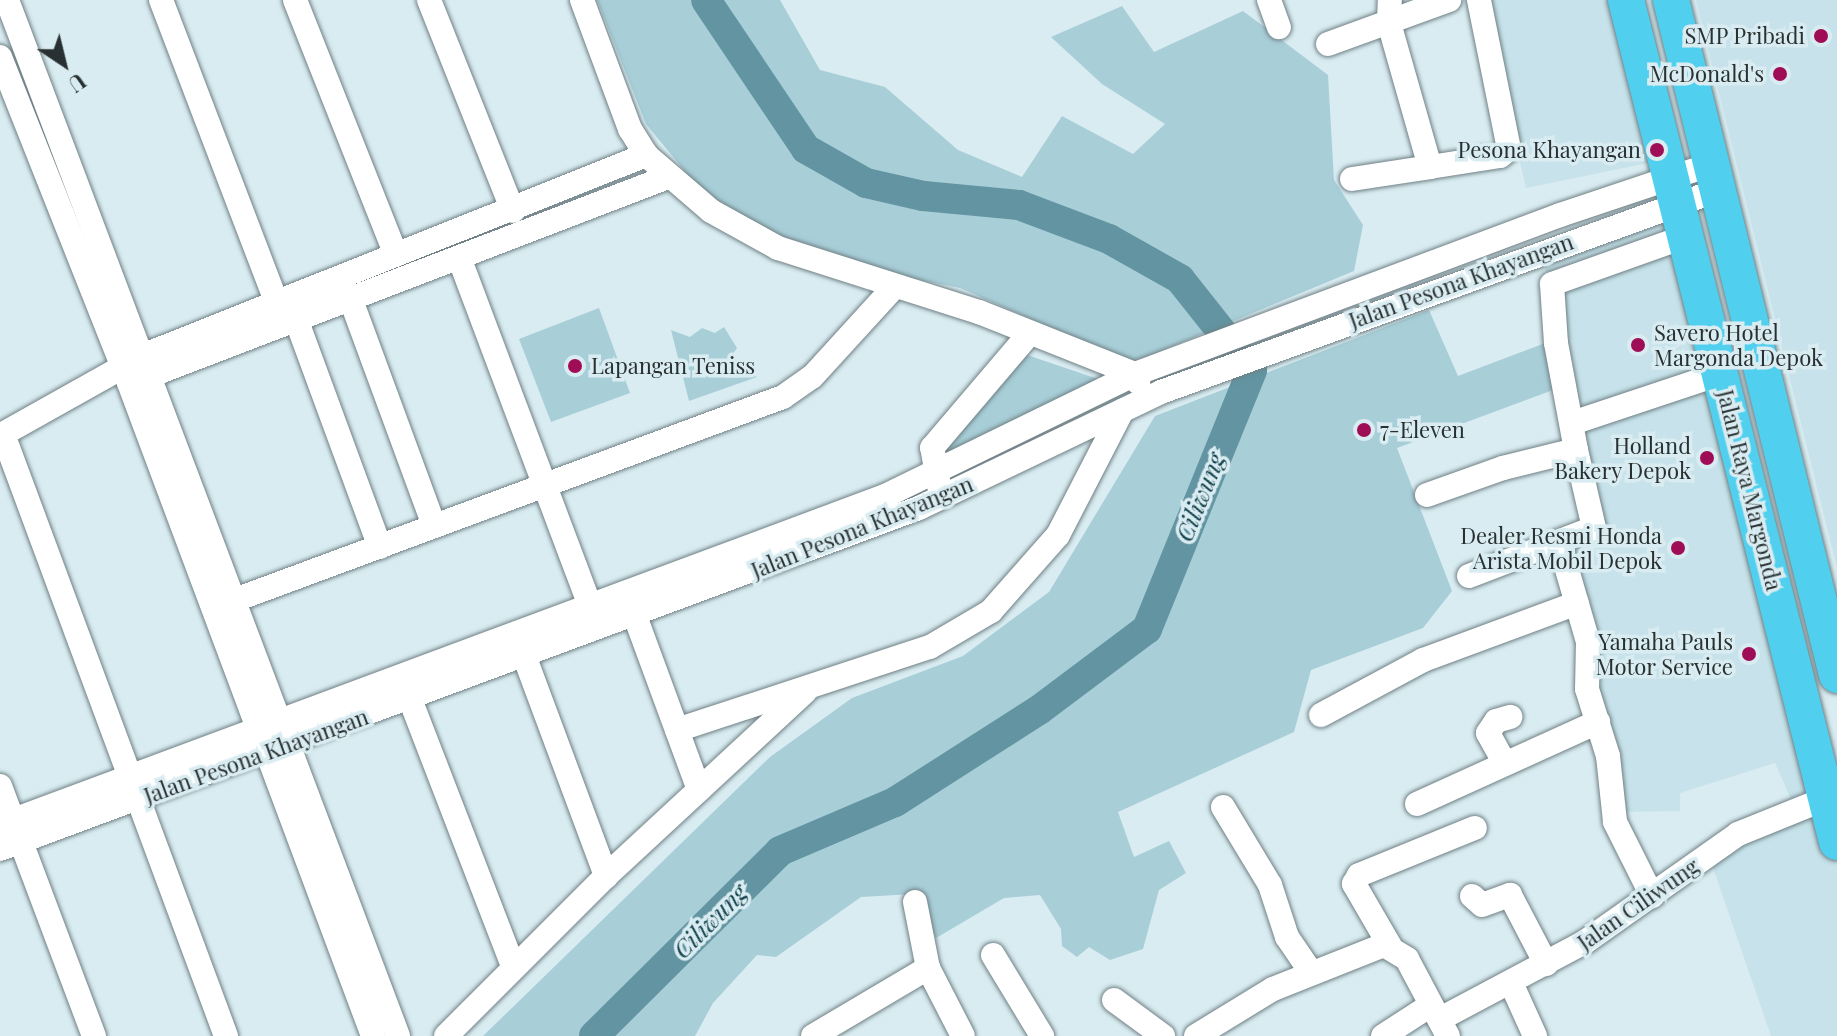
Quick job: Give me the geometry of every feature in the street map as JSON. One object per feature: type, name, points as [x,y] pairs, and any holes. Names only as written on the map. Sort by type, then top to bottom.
[{"type":"highway","name":"Jalan Raya Margonda","points":[[1626,0],[1693,191],[1740,237],[1837,594]]},
{"type":"highway","name":"Jalan Raya Margonda","points":[[1644,0],[1693,191],[1834,788],[1837,842]]},
{"type":"highway","name":"Jalan Raya Margonda","points":[[1671,0],[1693,191],[1722,373],[1834,788]]},
{"type":"highway","name":"Jalan Raya Margonda","points":[[1688,0],[1837,675]]},
{"type":"street","points":[[7,0],[262,741],[373,1036]]},
{"type":"street","points":[[161,0],[276,301]]},
{"type":"street","points":[[295,0],[396,255]]},
{"type":"street","points":[[429,0],[513,211]]},
{"type":"street","points":[[582,0],[630,129],[646,155],[711,211],[778,248],[1144,371],[1154,395]]},
{"type":"street","points":[[1269,0],[1279,27]]},
{"type":"street","points":[[1328,44],[1389,11],[1449,0]]},
{"type":"street","points":[[1352,179],[1500,156],[1509,149],[1479,0]]},
{"type":"street","points":[[1389,11],[1430,167]]},
{"type":"street","points":[[0,57],[11,119],[136,370],[235,600],[398,1036]]},
{"type":"street","points":[[136,370],[276,301],[513,211],[646,155]]},
{"type":"street","points":[[226,1036],[136,788],[6,470],[5,430],[93,387],[136,370],[351,300],[668,177]]},
{"type":"street","points":[[1469,576],[1595,526],[1576,450],[1556,343],[1552,284],[1693,191]]},
{"type":"street","name":"Jalan Pesona Khayangan","points":[[286,732],[410,699],[590,606],[935,474],[1144,371],[1324,303],[1693,191]]},
{"type":"street","name":"Jalan Pesona Khayangan","points":[[9,834],[495,655],[525,658],[635,616],[943,497],[1154,395],[1693,191]]},
{"type":"street","points":[[460,260],[590,606]]},
{"type":"street","points":[[235,600],[783,397],[812,377],[895,286]]},
{"type":"street","points":[[351,300],[434,526]]},
{"type":"street","points":[[296,319],[380,547]]},
{"type":"street","points":[[943,497],[935,474],[935,443],[1030,333]]},
{"type":"street","points":[[1572,423],[1722,373]]},
{"type":"street","points":[[677,730],[930,647],[991,611],[1058,535],[1122,411]]},
{"type":"street","points":[[1427,495],[1503,468],[1576,450]]},
{"type":"street","points":[[1559,542],[1588,642],[1587,689],[1598,722],[1615,822],[1652,896]]},
{"type":"street","points":[[1321,715],[1423,660],[1577,603]]},
{"type":"street","points":[[635,616],[699,790]]},
{"type":"street","points":[[525,658],[606,876]]},
{"type":"street","points":[[446,1036],[606,876],[811,686]]},
{"type":"street","points":[[410,699],[513,966]]},
{"type":"street","points":[[1504,762],[1488,733],[1496,721],[1510,717]]},
{"type":"street","points":[[1417,804],[1598,722]]},
{"type":"street","points":[[0,786],[9,834],[94,1036]]},
{"type":"street","name":"Jalan Ciliwung","points":[[1383,1036],[1440,1020],[1512,985],[1652,896],[1738,834],[1834,788]]},
{"type":"street","points":[[1223,807],[1270,885],[1287,937],[1311,972]]},
{"type":"street","points":[[1440,1020],[1407,959],[1390,946],[1354,884],[1359,875],[1475,828]]},
{"type":"street","points":[[1472,896],[1482,905],[1510,895],[1546,964]]},
{"type":"street","points":[[915,902],[928,968],[963,1036]]},
{"type":"street","points":[[1196,1036],[1311,972],[1373,946],[1390,946]]},
{"type":"street","points":[[993,955],[1042,1036]]},
{"type":"street","points":[[813,1036],[839,1029],[928,968]]},
{"type":"street","points":[[1512,985],[1535,1036]]},
{"type":"street","points":[[1114,1000],[1153,1034]]},
{"type":"shaded area","points":[[597,0],[780,0],[820,70],[885,87],[958,150],[1022,177],[1062,116],[1133,154],[1165,124],[1102,84],[1051,37],[1122,6],[1154,52],[1243,11],[1328,75],[1334,180],[1363,225],[1354,271],[1132,363],[960,288],[794,255],[716,209],[646,124]]},
{"type":"shaded area","points":[[1483,0],[1618,0],[1658,161],[1526,188]]},
{"type":"shaded area","points":[[1696,0],[1837,0],[1837,568],[1785,359]]},
{"type":"shaded area","points":[[1675,214],[1837,844],[1837,1036],[1771,1036],[1711,862],[1798,815],[1775,763],[1680,793],[1680,811],[1619,812],[1580,684],[1603,678],[1562,555],[1609,542],[1543,260]]},
{"type":"shaded area","name":"Lapangan Teniss","points":[[599,308],[630,393],[551,422],[519,339]]},
{"type":"shaded area","points":[[1429,310],[1458,376],[1561,337],[1572,383],[1397,448],[1452,591],[1423,628],[1311,670],[1294,732],[1118,812],[1134,857],[1169,841],[1186,873],[1159,890],[1143,949],[1110,960],[1089,947],[1077,957],[1062,946],[1061,929],[1040,895],[1004,898],[936,938],[913,894],[861,897],[776,957],[757,955],[713,1003],[695,1036],[483,1036],[770,757],[852,698],[963,656],[1049,592],[1155,416]]},
{"type":"shaded area","points":[[724,327],[737,348],[725,365],[757,377],[689,401],[671,330],[690,337],[702,328],[715,333]]},
{"type":"shaded area","points":[[1027,355],[1101,380],[941,467],[949,441]]},
{"type":"waterway","name":"Ciliwung","points":[[594,1036],[780,851],[895,802],[1039,710],[1147,629],[1252,370],[1180,279],[1109,239],[1019,205],[923,196],[866,183],[806,149],[706,0]]},
{"type":"place","name":"SMP Pribadi","points":[[1821,36]]},
{"type":"place","name":"McDonald's","points":[[1780,74]]},
{"type":"place","name":"Pesona Khayangan","points":[[1657,150]]},
{"type":"place","name":"Savero Hotel Margonda Depok","points":[[1638,345]]},
{"type":"place","name":"Lapangan Teniss","points":[[575,366]]},
{"type":"place","name":"7-Eleven","points":[[1364,430]]},
{"type":"place","name":"Holland Bakery Depok","points":[[1707,458]]},
{"type":"place","name":"Dealer Resmi Honda Arista Mobil Depok","points":[[1678,548]]},
{"type":"place","name":"Yamaha Pauls Motor Service","points":[[1749,654]]}]
